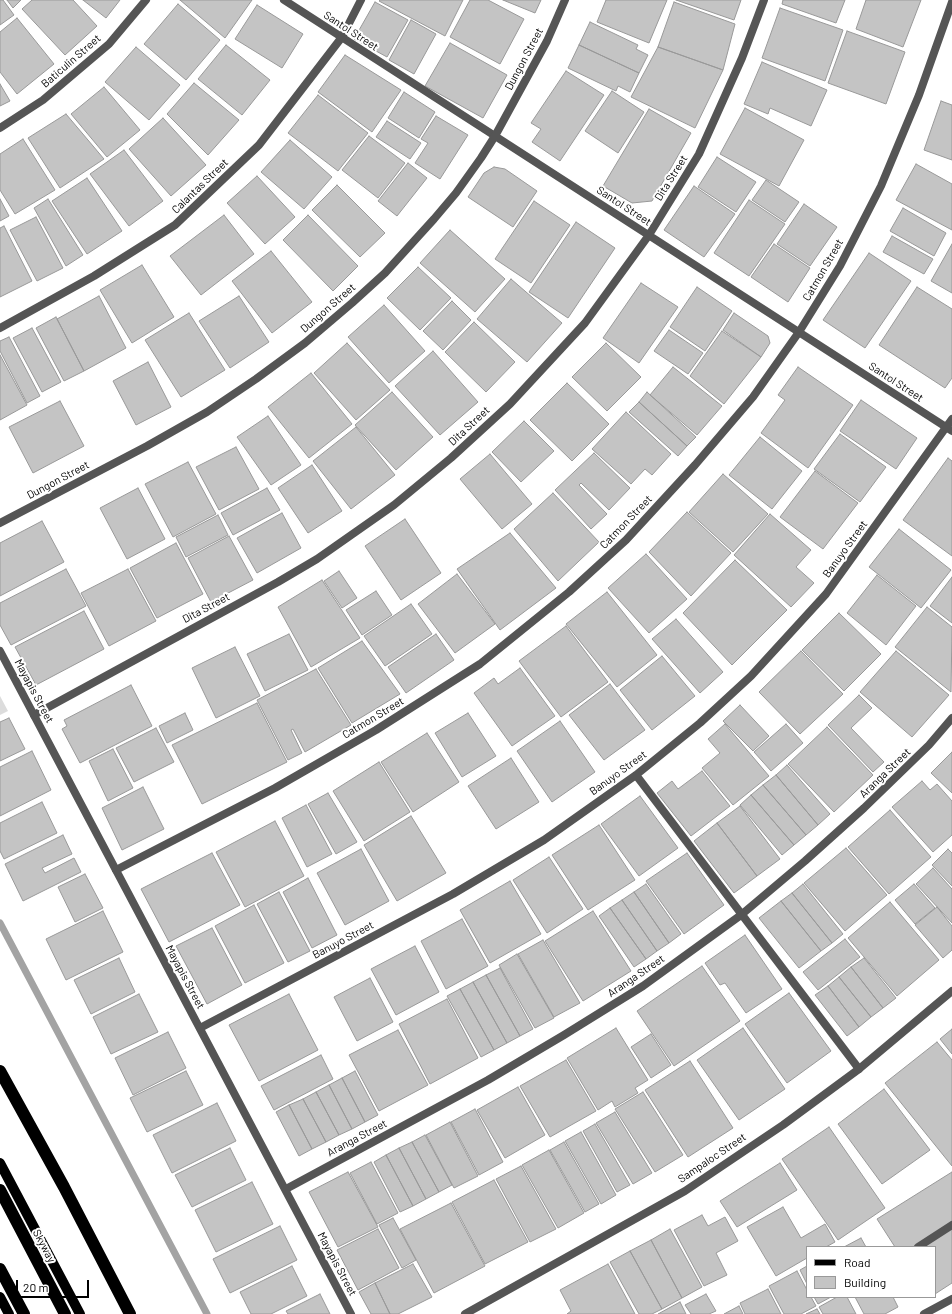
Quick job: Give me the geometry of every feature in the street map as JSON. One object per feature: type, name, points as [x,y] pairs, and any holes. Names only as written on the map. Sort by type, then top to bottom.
[{"type":"highway","points":[[0,1071],[64,1187],[130,1314]]},
{"type":"highway","name":"Skyway","points":[[0,1190],[65,1314]]},
{"type":"highway","points":[[0,1269],[24,1314]]},
{"type":"main road","points":[[0,1163],[80,1314]]},
{"type":"main road","points":[[0,1297],[9,1314]]},
{"type":"street","name":"Baticulin Street","points":[[0,128],[44,100],[109,44],[146,0]]},
{"type":"street","name":"Santol Street","points":[[284,0],[949,429]]},
{"type":"street","name":"Calantas Street","points":[[0,328],[94,276],[175,225],[259,145],[342,37],[361,0]]},
{"type":"street","name":"Dungon Street","points":[[0,523],[147,446],[207,412],[256,379],[305,342],[385,273],[456,193],[481,158],[495,136],[547,41],[565,0]]},
{"type":"street","name":"Dita Street","points":[[34,715],[278,582],[317,559],[394,505],[451,458],[510,404],[585,323],[649,235],[698,154],[742,58],[764,0]]},
{"type":"street","name":"Catmon Street","points":[[116,870],[275,788],[376,730],[480,664],[569,592],[626,540],[695,465],[753,397],[799,332],[840,266],[881,186],[919,95],[952,2]]},
{"type":"street","name":"Banuyo Street","points":[[200,1028],[452,894],[544,840],[636,776],[700,723],[751,676],[826,594],[949,429],[952,419]]},
{"type":"street","name":"Mayapis Street","points":[[0,651],[351,1314]]},
{"type":"street","name":"Aranga Street","points":[[286,1189],[488,1080],[643,986],[741,914],[805,861],[864,808],[929,745],[952,718]]},
{"type":"street","points":[[636,776],[859,1069]]},
{"type":"street","name":"Sampaloc Street","points":[[465,1314],[685,1191],[783,1124],[859,1069],[952,991]]},
{"type":"street","points":[[920,1246],[952,1225]]},
{"type":"street","points":[[924,1314],[952,1299]]},
{"type":"shaded area","points":[[0,696],[8,711],[0,715]]},
{"type":"building","points":[[0,0],[3,0],[14,15],[0,25]]},
{"type":"building","points":[[7,0],[21,0],[13,8]]},
{"type":"building","points":[[32,0],[73,0],[97,26],[65,55],[22,9]]},
{"type":"building","points":[[83,0],[120,0],[106,18]]},
{"type":"building","points":[[180,0],[252,0],[225,38]]},
{"type":"building","points":[[463,0],[445,36],[379,1]]},
{"type":"building","points":[[470,0],[488,0],[524,19],[500,64],[450,37]]},
{"type":"building","points":[[503,0],[541,0],[535,13]]},
{"type":"building","points":[[606,0],[667,0],[649,43],[597,22]]},
{"type":"building","points":[[676,0],[741,0],[734,20]]},
{"type":"building","points":[[783,0],[845,0],[836,23],[782,4]]},
{"type":"building","points":[[866,0],[921,0],[903,47],[856,29]]},
{"type":"building","points":[[375,2],[408,20],[387,57],[354,39]]},
{"type":"building","points":[[674,2],[735,24],[723,70],[658,47]]},
{"type":"building","points":[[178,4],[220,40],[186,80],[144,44]]},
{"type":"building","points":[[257,5],[303,34],[282,68],[235,39]]},
{"type":"building","points":[[780,8],[843,30],[825,81],[762,58]]},
{"type":"building","points":[[17,18],[54,64],[17,94],[0,72],[0,32]]},
{"type":"building","points":[[411,20],[436,34],[414,74],[389,60]]},
{"type":"building","points":[[590,22],[638,45],[636,49],[648,55],[639,73],[579,45]]},
{"type":"building","points":[[847,31],[905,52],[886,104],[828,83]]},
{"type":"building","points":[[450,43],[507,75],[483,118],[425,86]]},
{"type":"building","points":[[226,45],[270,80],[242,115],[198,79]]},
{"type":"building","points":[[579,45],[639,73],[630,92],[618,86],[616,91],[568,68]]},
{"type":"building","points":[[136,47],[180,85],[149,120],[105,82]]},
{"type":"building","points":[[658,47],[723,70],[695,128],[631,97]]},
{"type":"building","points":[[345,55],[401,90],[372,132],[318,92]]},
{"type":"building","points":[[762,62],[827,90],[811,126],[770,108],[768,114],[744,104]]},
{"type":"building","points":[[566,71],[604,95],[560,161],[532,142],[541,129],[531,123]]},
{"type":"building","points":[[194,83],[239,120],[208,155],[167,114]]},
{"type":"building","points":[[0,84],[10,101],[0,106]]},
{"type":"building","points":[[104,87],[140,130],[107,157],[71,114]]},
{"type":"building","points":[[612,91],[644,112],[618,153],[585,131]]},
{"type":"building","points":[[404,92],[435,112],[419,138],[388,118]]},
{"type":"building","points":[[318,95],[368,133],[338,171],[288,133]]},
{"type":"building","points":[[941,101],[952,105],[952,160],[924,150]]},
{"type":"building","points":[[745,108],[804,140],[779,186],[720,154]]},
{"type":"building","points":[[649,109],[691,133],[652,201],[632,203],[603,186]]},
{"type":"building","points":[[66,114],[104,159],[60,188],[28,138]]},
{"type":"building","points":[[436,116],[468,135],[440,179],[415,163],[428,143],[421,139]]},
{"type":"building","points":[[163,118],[206,165],[171,196],[129,149]]},
{"type":"building","points":[[387,121],[421,143],[410,159],[376,137]]},
{"type":"building","points":[[369,136],[405,163],[378,198],[342,170]]},
{"type":"building","points":[[23,139],[55,190],[15,214],[0,190],[0,154]]},
{"type":"building","points":[[290,140],[332,177],[304,209],[261,172]]},
{"type":"building","points":[[124,150],[163,201],[129,226],[90,174]]},
{"type":"building","points":[[717,157],[756,182],[736,212],[698,187]]},
{"type":"building","points":[[408,163],[427,178],[397,216],[378,201]]},
{"type":"building","points":[[916,164],[952,184],[952,230],[896,200]]},
{"type":"building","points":[[494,167],[505,169],[537,191],[513,227],[468,197],[484,173]]},
{"type":"building","points":[[257,176],[295,217],[265,244],[227,203]]},
{"type":"building","points":[[87,178],[122,231],[87,254],[52,201]]},
{"type":"building","points":[[766,180],[799,202],[785,222],[752,200]]},
{"type":"building","points":[[337,185],[385,233],[360,257],[312,210]]},
{"type":"building","points":[[694,186],[735,214],[704,257],[664,230]]},
{"type":"building","points":[[0,199],[9,216],[0,221]]},
{"type":"building","points":[[48,199],[83,255],[66,266],[34,208]]},
{"type":"building","points":[[749,200],[785,224],[749,276],[714,253]]},
{"type":"building","points":[[534,201],[570,225],[531,283],[495,259]]},
{"type":"building","points":[[804,204],[837,227],[810,266],[777,244]]},
{"type":"building","points":[[903,208],[946,233],[934,256],[890,231]]},
{"type":"building","points":[[224,215],[254,254],[201,295],[170,256]]},
{"type":"building","points":[[308,215],[358,266],[333,291],[283,240]]},
{"type":"building","points":[[36,217],[63,268],[37,281],[10,230]]},
{"type":"building","points":[[576,222],[615,248],[568,318],[529,292]]},
{"type":"building","points":[[4,226],[32,281],[0,297],[0,228]]},
{"type":"building","points":[[450,230],[505,279],[475,312],[420,263]]},
{"type":"building","points":[[892,236],[933,259],[924,274],[883,252]]},
{"type":"building","points":[[774,244],[810,268],[788,302],[751,277]]},
{"type":"building","points":[[952,244],[952,293],[931,281]]},
{"type":"building","points":[[271,251],[312,302],[272,333],[232,281]]},
{"type":"building","points":[[869,253],[911,281],[865,348],[823,320]]},
{"type":"building","points":[[142,265],[174,317],[132,343],[100,290]]},
{"type":"building","points":[[418,267],[451,298],[420,330],[387,298]]},
{"type":"building","points":[[511,279],[562,323],[527,362],[477,319]]},
{"type":"building","points":[[641,283],[678,307],[639,363],[603,338]]},
{"type":"building","points":[[697,287],[732,311],[705,351],[670,327]]},
{"type":"building","points":[[917,287],[952,309],[952,378],[945,388],[879,345]]},
{"type":"building","points":[[99,296],[126,348],[84,371],[57,319]]},
{"type":"building","points":[[239,296],[269,342],[230,368],[199,321]]},
{"type":"building","points":[[452,301],[471,320],[443,350],[423,331]]},
{"type":"building","points":[[384,305],[425,351],[389,383],[348,337]]},
{"type":"building","points":[[189,313],[225,370],[181,397],[145,340]]},
{"type":"building","points":[[734,313],[768,336],[770,343],[761,357],[723,330]]},
{"type":"building","points":[[56,317],[84,371],[64,381],[36,328]]},
{"type":"building","points":[[474,322],[515,362],[486,392],[445,352]]},
{"type":"building","points":[[32,328],[61,382],[42,392],[13,338]]},
{"type":"building","points":[[669,330],[703,353],[688,374],[654,351]]},
{"type":"building","points":[[722,331],[761,357],[724,404],[690,376]]},
{"type":"building","points":[[9,337],[40,396],[27,403],[0,351],[0,341]]},
{"type":"building","points":[[347,343],[390,390],[356,420],[314,373]]},
{"type":"building","points":[[606,343],[641,377],[607,411],[572,377]]},
{"type":"building","points":[[433,351],[478,402],[440,435],[395,386]]},
{"type":"building","points":[[0,355],[27,405],[0,420]]},
{"type":"building","points":[[148,362],[171,407],[136,425],[113,381]]},
{"type":"building","points":[[673,367],[722,406],[697,435],[650,395]]},
{"type":"building","points":[[798,367],[853,405],[808,468],[761,433],[785,400],[778,395]]},
{"type":"building","points":[[311,373],[352,424],[309,458],[268,407]]},
{"type":"building","points":[[567,383],[609,424],[572,461],[530,420]]},
{"type":"building","points":[[392,392],[433,437],[396,470],[355,425]]},
{"type":"building","points":[[647,392],[696,437],[687,446],[639,402]]},
{"type":"building","points":[[861,400],[917,438],[896,469],[840,431]]},
{"type":"building","points":[[60,401],[84,446],[33,473],[9,427]]},
{"type":"building","points":[[639,402],[687,446],[678,456],[629,412]]},
{"type":"building","points":[[626,412],[671,454],[652,475],[645,469],[631,484],[592,449]]},
{"type":"building","points":[[268,416],[301,465],[271,485],[237,437]]},
{"type":"building","points":[[524,421],[554,451],[521,482],[492,452]]},
{"type":"building","points":[[356,427],[395,475],[351,509],[313,461]]},
{"type":"building","points":[[840,434],[886,467],[860,502],[814,469]]},
{"type":"building","points":[[760,437],[802,471],[772,509],[729,475]]},
{"type":"building","points":[[236,447],[259,489],[219,510],[196,467]]},
{"type":"building","points":[[594,453],[630,488],[609,510],[581,483],[579,485],[607,514],[591,529],[555,490]]},
{"type":"building","points":[[490,454],[532,504],[502,529],[460,479]]},
{"type":"building","points":[[948,458],[952,461],[952,556],[903,520]]},
{"type":"building","points":[[188,462],[216,514],[173,537],[145,484]]},
{"type":"building","points":[[312,465],[342,511],[308,533],[278,488]]},
{"type":"building","points":[[815,471],[858,503],[823,549],[780,517]]},
{"type":"building","points":[[723,474],[768,514],[733,552],[689,512]]},
{"type":"building","points":[[138,488],[165,539],[127,559],[100,508]]},
{"type":"building","points":[[267,488],[280,510],[233,535],[221,513]]},
{"type":"building","points":[[553,493],[599,542],[558,581],[514,529]]},
{"type":"building","points":[[687,512],[731,553],[691,596],[649,552]]},
{"type":"building","points":[[282,513],[301,548],[257,573],[237,538]]},
{"type":"building","points":[[770,514],[811,550],[796,567],[814,583],[791,607],[734,555]]},
{"type":"building","points":[[218,515],[228,535],[186,557],[176,537]]},
{"type":"building","points":[[405,519],[441,573],[401,600],[365,546]]},
{"type":"building","points":[[42,521],[64,562],[0,596],[0,543]]},
{"type":"building","points":[[899,529],[951,570],[921,608],[869,567]]},
{"type":"building","points":[[510,533],[556,588],[500,630],[457,569]]},
{"type":"building","points":[[229,536],[253,580],[211,602],[188,558]]},
{"type":"building","points":[[176,543],[203,594],[157,618],[130,568]]},
{"type":"building","points":[[646,554],[687,599],[649,633],[608,588]]},
{"type":"building","points":[[735,560],[787,610],[732,665],[683,613]]},
{"type":"building","points":[[66,569],[86,606],[11,645],[0,625],[0,603]]},
{"type":"building","points":[[128,569],[156,621],[109,646],[81,593]]},
{"type":"building","points":[[339,571],[357,598],[342,608],[324,581]]},
{"type":"building","points":[[457,574],[495,624],[455,653],[418,604]]},
{"type":"building","points":[[877,575],[916,606],[886,645],[847,613]]},
{"type":"building","points":[[952,577],[952,623],[930,606]]},
{"type":"building","points":[[322,580],[360,638],[311,667],[278,607]]},
{"type":"building","points":[[376,591],[392,615],[362,635],[346,610]]},
{"type":"building","points":[[607,592],[657,655],[617,687],[566,624]]},
{"type":"building","points":[[411,604],[432,634],[385,666],[364,636]]},
{"type":"building","points":[[927,607],[952,627],[951,692],[895,647]]},
{"type":"building","points":[[84,611],[104,649],[36,685],[15,647]]},
{"type":"building","points":[[839,613],[881,654],[844,691],[802,650]]},
{"type":"building","points":[[676,619],[723,672],[700,693],[652,639]]},
{"type":"building","points":[[566,626],[608,682],[561,717],[519,661]]},
{"type":"building","points":[[289,634],[308,670],[265,691],[247,654]]},
{"type":"building","points":[[436,634],[454,660],[406,693],[388,667]]},
{"type":"building","points":[[362,641],[400,694],[352,723],[318,668]]},
{"type":"building","points":[[235,647],[260,696],[216,718],[192,668]]},
{"type":"building","points":[[801,651],[843,694],[800,734],[759,692]]},
{"type":"building","points":[[896,651],[949,695],[912,737],[860,692]]},
{"type":"building","points":[[662,656],[695,696],[652,730],[620,690]]},
{"type":"building","points":[[520,668],[555,716],[512,746],[474,693],[494,678],[498,684]]},
{"type":"building","points":[[316,669],[351,725],[305,752],[293,729],[291,730],[302,753],[288,760],[257,700]]},
{"type":"building","points":[[610,684],[645,730],[604,760],[569,715]]},
{"type":"building","points":[[131,685],[152,726],[80,763],[62,729],[67,726],[64,720]]},
{"type":"building","points":[[859,695],[872,708],[851,728],[884,762],[873,772],[828,725]]},
{"type":"building","points":[[257,703],[287,762],[202,804],[172,745]]},
{"type":"building","points":[[740,705],[769,736],[753,751],[723,721]]},
{"type":"building","points":[[185,713],[193,730],[167,743],[159,726]]},
{"type":"building","points":[[468,713],[496,756],[462,777],[435,733]]},
{"type":"building","points":[[9,718],[25,749],[0,761],[0,722]]},
{"type":"building","points":[[560,721],[595,772],[552,802],[517,751]]},
{"type":"building","points":[[725,724],[769,776],[733,805],[702,768],[720,753],[708,739]]},
{"type":"building","points":[[786,724],[803,743],[771,771],[754,752]]},
{"type":"building","points":[[827,727],[873,775],[834,812],[788,764]]},
{"type":"building","points":[[156,728],[174,762],[134,782],[116,748]]},
{"type":"building","points":[[427,733],[459,782],[413,812],[381,762]]},
{"type":"building","points":[[113,749],[133,788],[108,801],[89,761]]},
{"type":"building","points":[[32,751],[51,790],[0,816],[0,767]]},
{"type":"building","points":[[952,752],[952,793],[931,773]]},
{"type":"building","points":[[511,758],[539,802],[496,829],[468,786]]},
{"type":"building","points":[[379,762],[410,812],[364,841],[333,791]]},
{"type":"building","points":[[787,765],[830,814],[818,825],[776,775]]},
{"type":"building","points":[[702,771],[730,806],[691,836],[657,793],[672,781],[678,789]]},
{"type":"building","points":[[776,775],[818,825],[806,835],[763,785]]},
{"type":"building","points":[[922,781],[930,790],[937,784],[952,801],[952,835],[933,852],[892,807]]},
{"type":"building","points":[[763,785],[806,835],[794,845],[751,795]]},
{"type":"building","points":[[143,787],[164,829],[122,850],[102,808]]},
{"type":"building","points":[[328,793],[357,842],[336,854],[308,804]]},
{"type":"building","points":[[751,795],[794,845],[782,855],[740,805]]},
{"type":"building","points":[[640,796],[678,848],[639,876],[601,824]]},
{"type":"building","points":[[42,802],[57,833],[4,859],[0,851],[0,823]]},
{"type":"building","points":[[306,805],[332,854],[307,867],[282,818]]},
{"type":"building","points":[[740,806],[780,859],[757,876],[717,823]]},
{"type":"building","points":[[890,810],[931,857],[889,894],[848,847]]},
{"type":"building","points":[[411,816],[446,873],[397,901],[364,845]]},
{"type":"building","points":[[275,821],[304,876],[245,907],[216,852]]},
{"type":"building","points":[[717,823],[757,876],[734,893],[694,841]]},
{"type":"building","points":[[599,825],[635,880],[588,910],[552,855]]},
{"type":"building","points":[[63,835],[72,854],[42,868],[45,873],[74,858],[81,872],[23,901],[5,864]]},
{"type":"building","points":[[846,848],[887,895],[845,931],[804,883]]},
{"type":"building","points":[[361,849],[389,901],[345,925],[317,873]]},
{"type":"building","points":[[948,849],[952,853],[952,886],[932,865]]},
{"type":"building","points":[[212,853],[240,905],[169,942],[141,889]]},
{"type":"building","points":[[687,853],[724,905],[684,934],[646,881]]},
{"type":"building","points":[[549,857],[583,909],[547,933],[513,880]]},
{"type":"building","points":[[933,868],[952,889],[952,923],[916,884]]},
{"type":"building","points":[[85,874],[103,908],[75,922],[58,887]]},
{"type":"building","points":[[308,878],[337,935],[312,948],[283,892]]},
{"type":"building","points":[[510,881],[541,934],[490,963],[460,910]]},
{"type":"building","points":[[646,884],[681,934],[669,943],[634,892]]},
{"type":"building","points":[[803,884],[843,934],[832,943],[792,893]]},
{"type":"building","points":[[914,884],[935,908],[915,924],[895,900]]},
{"type":"building","points":[[279,892],[310,951],[288,962],[257,904]]},
{"type":"building","points":[[634,892],[669,943],[657,951],[622,900]]},
{"type":"building","points":[[792,893],[832,943],[821,951],[781,901]]},
{"type":"building","points":[[622,900],[657,951],[646,959],[610,908]]},
{"type":"building","points":[[781,901],[821,951],[799,968],[759,918]]},
{"type":"building","points":[[890,902],[939,960],[897,996],[848,938]]},
{"type":"building","points":[[254,905],[284,963],[245,983],[215,926]]},
{"type":"building","points":[[937,907],[952,926],[952,950],[943,958],[915,925]]},
{"type":"building","points":[[610,908],[646,959],[634,967],[599,916]]},
{"type":"building","points":[[103,911],[123,952],[66,980],[46,939]]},
{"type":"building","points":[[593,911],[631,971],[583,1001],[545,941]]},
{"type":"building","points":[[462,919],[488,966],[446,989],[421,941]]},
{"type":"building","points":[[212,928],[242,985],[207,1004],[176,946]]},
{"type":"building","points":[[745,935],[782,989],[746,1013],[725,983],[720,985],[705,963]]},
{"type":"building","points":[[845,939],[860,957],[818,990],[803,972]]},
{"type":"building","points":[[543,940],[580,1003],[554,1017],[518,954]]},
{"type":"building","points":[[415,946],[439,992],[396,1015],[371,969]]},
{"type":"building","points":[[517,954],[554,1018],[535,1028],[499,965]]},
{"type":"building","points":[[119,958],[135,992],[91,1014],[74,980]]},
{"type":"building","points":[[864,958],[896,998],[883,1008],[851,967]]},
{"type":"building","points":[[702,966],[740,1021],[674,1066],[637,1011]]},
{"type":"building","points":[[851,967],[883,1008],[871,1017],[839,977]]},
{"type":"building","points":[[500,968],[533,1029],[520,1036],[486,975]]},
{"type":"building","points":[[486,975],[520,1036],[507,1043],[473,982]]},
{"type":"building","points":[[839,977],[871,1017],[859,1027],[828,986]]},
{"type":"building","points":[[370,978],[393,1022],[357,1041],[334,997]]},
{"type":"building","points":[[473,982],[507,1043],[494,1050],[460,989]]},
{"type":"building","points":[[828,986],[859,1027],[847,1036],[815,995]]},
{"type":"building","points":[[460,989],[494,1050],[481,1057],[447,996]]},
{"type":"building","points":[[789,993],[831,1051],[787,1083],[745,1024]]},
{"type":"building","points":[[139,994],[158,1032],[111,1054],[93,1017]]},
{"type":"building","points":[[289,994],[318,1050],[259,1081],[229,1025]]},
{"type":"building","points":[[447,999],[478,1058],[430,1084],[399,1024]]},
{"type":"building","points":[[616,1028],[648,1080],[635,1088],[638,1093],[615,1107],[612,1101],[598,1110],[567,1058]]},
{"type":"building","points":[[743,1028],[785,1089],[739,1120],[697,1060]]},
{"type":"building","points":[[952,1029],[952,1054],[940,1039]]},
{"type":"building","points":[[398,1030],[428,1085],[379,1111],[349,1055]]},
{"type":"building","points":[[168,1032],[186,1068],[133,1095],[115,1058]]},
{"type":"building","points":[[651,1034],[671,1065],[651,1078],[631,1047]]},
{"type":"building","points":[[937,1042],[952,1060],[952,1166],[885,1083]]},
{"type":"building","points":[[321,1055],[333,1079],[274,1110],[261,1086]]},
{"type":"building","points":[[566,1060],[596,1111],[550,1137],[520,1086]]},
{"type":"building","points":[[690,1061],[733,1128],[688,1157],[645,1090]]},
{"type":"building","points":[[186,1071],[203,1105],[147,1132],[130,1098]]},
{"type":"building","points":[[355,1071],[378,1115],[365,1122],[342,1078]]},
{"type":"building","points":[[342,1078],[365,1122],[352,1129],[329,1085]]},
{"type":"building","points":[[329,1085],[352,1129],[339,1135],[316,1092]]},
{"type":"building","points":[[518,1087],[545,1135],[505,1158],[477,1110]]},
{"type":"building","points":[[884,1089],[930,1150],[882,1184],[838,1124]]},
{"type":"building","points":[[316,1092],[339,1135],[326,1142],[303,1099]]},
{"type":"building","points":[[643,1092],[683,1155],[655,1172],[615,1109]]},
{"type":"building","points":[[303,1099],[326,1142],[312,1149],[289,1105]]},
{"type":"building","points":[[217,1103],[236,1141],[172,1173],[153,1135]]},
{"type":"building","points":[[289,1105],[312,1149],[299,1156],[276,1112]]},
{"type":"building","points":[[475,1109],[503,1162],[479,1175],[451,1122]]},
{"type":"building","points":[[615,1112],[652,1173],[633,1184],[596,1123]]},
{"type":"building","points":[[450,1122],[478,1176],[454,1188],[426,1135]]},
{"type":"building","points":[[595,1124],[630,1185],[617,1192],[583,1131]]},
{"type":"building","points":[[829,1127],[885,1208],[838,1240],[782,1159]]},
{"type":"building","points":[[581,1132],[616,1195],[601,1204],[565,1141]]},
{"type":"building","points":[[425,1135],[452,1185],[439,1192],[412,1142]]},
{"type":"building","points":[[412,1142],[439,1192],[426,1199],[399,1148]]},
{"type":"building","points":[[564,1142],[599,1204],[585,1212],[550,1150]]},
{"type":"building","points":[[230,1148],[246,1180],[192,1207],[175,1175]]},
{"type":"building","points":[[399,1148],[426,1199],[413,1206],[386,1155]]},
{"type":"building","points":[[549,1150],[584,1213],[558,1228],[522,1165]]},
{"type":"building","points":[[386,1155],[413,1206],[400,1212],[374,1162]]},
{"type":"building","points":[[371,1162],[398,1213],[377,1224],[350,1173]]},
{"type":"building","points":[[780,1163],[797,1190],[737,1227],[720,1201]]},
{"type":"building","points":[[521,1166],[556,1229],[530,1242],[496,1179]]},
{"type":"building","points":[[348,1172],[378,1227],[338,1247],[309,1192]]},
{"type":"building","points":[[952,1172],[952,1283],[936,1293],[936,1246],[894,1246],[877,1219]]},
{"type":"building","points":[[494,1180],[528,1242],[485,1264],[452,1202]]},
{"type":"building","points":[[252,1182],[273,1224],[216,1252],[195,1210]]},
{"type":"building","points":[[451,1203],[485,1266],[434,1293],[400,1229]]},
{"type":"building","points":[[783,1207],[801,1238],[825,1224],[835,1242],[828,1246],[806,1246],[806,1259],[776,1276],[747,1227]]},
{"type":"building","points":[[702,1215],[708,1226],[725,1217],[738,1241],[716,1253],[727,1275],[704,1286],[674,1230]]},
{"type":"building","points":[[393,1218],[416,1260],[402,1268],[379,1225]]},
{"type":"building","points":[[280,1226],[297,1260],[230,1293],[213,1259]]},
{"type":"building","points":[[378,1229],[399,1268],[358,1290],[337,1250]]},
{"type":"building","points":[[670,1229],[702,1287],[682,1298],[651,1240]]},
{"type":"building","points":[[861,1238],[865,1246],[846,1246]]},
{"type":"building","points":[[651,1240],[682,1298],[662,1309],[630,1251]]},
{"type":"building","points":[[630,1251],[662,1309],[652,1314],[639,1314],[610,1262]]},
{"type":"building","points":[[413,1264],[432,1297],[398,1314],[390,1314],[375,1283]]},
{"type":"building","points":[[608,1264],[635,1314],[567,1314],[571,1311],[560,1290]]},
{"type":"building","points":[[292,1266],[307,1296],[271,1314],[251,1314],[240,1292]]},
{"type":"building","points":[[806,1267],[806,1282],[800,1270]]},
{"type":"building","points":[[797,1271],[806,1288],[806,1298],[812,1298],[816,1306],[801,1314],[784,1314],[769,1286]]},
{"type":"building","points":[[375,1283],[390,1314],[371,1314],[359,1292]]},
{"type":"building","points":[[768,1289],[781,1314],[745,1314],[740,1303]]},
{"type":"building","points":[[320,1294],[330,1314],[288,1314],[286,1311]]},
{"type":"building","points":[[706,1294],[716,1311],[709,1314],[691,1314],[685,1305]]},
{"type":"building","points":[[815,1298],[829,1298],[818,1304]]},
{"type":"building","points":[[835,1298],[848,1298],[856,1314],[823,1314],[819,1307]]},
{"type":"building","points":[[856,1298],[894,1298],[898,1307],[885,1314],[864,1314]]},
{"type":"building","points":[[680,1302],[686,1314],[658,1314]]},
{"type":"building","points":[[739,1306],[743,1314],[724,1314]]},
{"type":"building","points":[[817,1309],[820,1314],[806,1314]]},
{"type":"waterway","points":[[0,923],[207,1314]]}]
